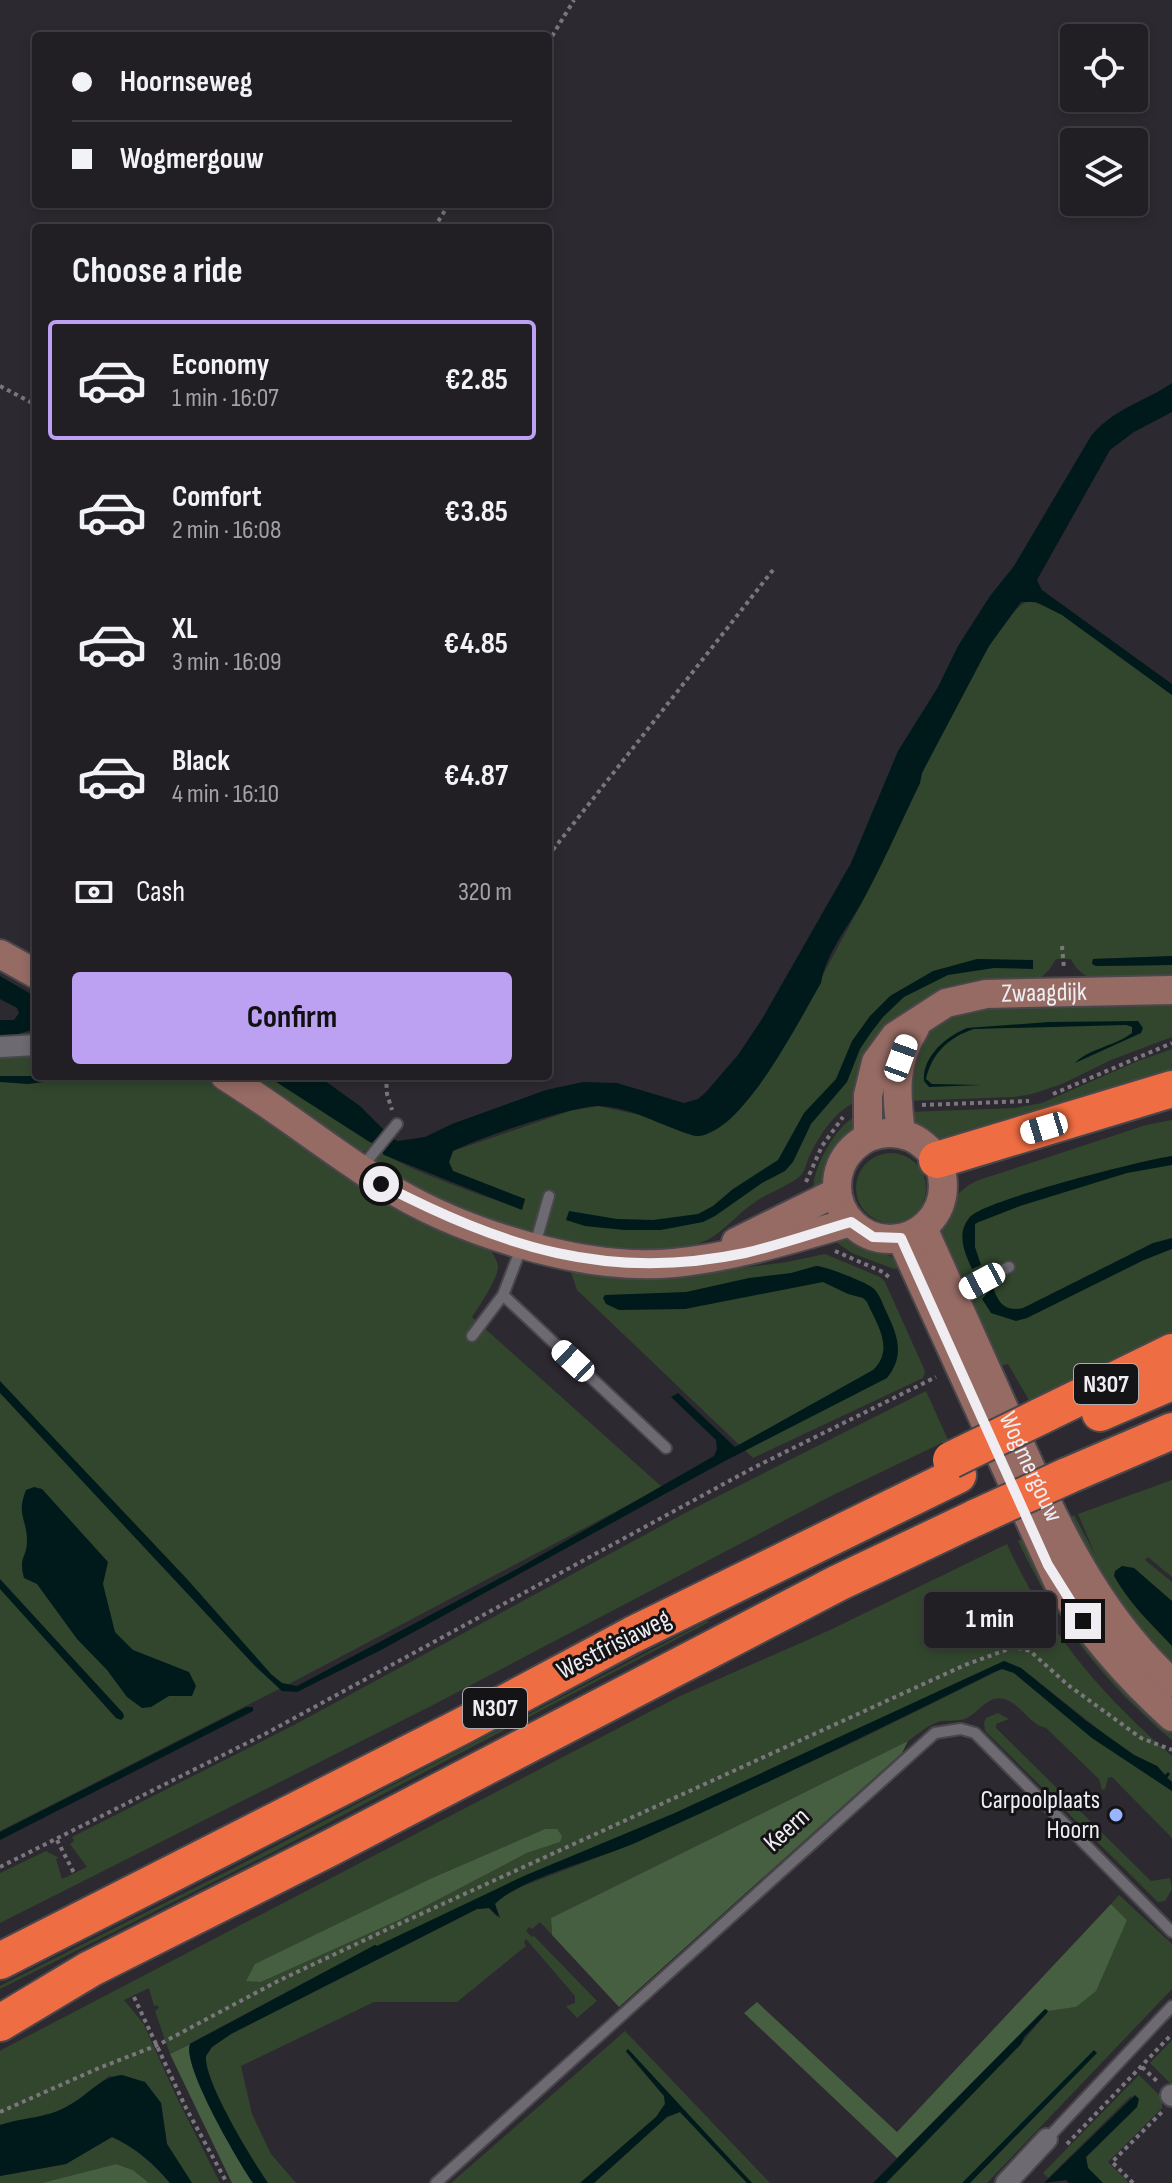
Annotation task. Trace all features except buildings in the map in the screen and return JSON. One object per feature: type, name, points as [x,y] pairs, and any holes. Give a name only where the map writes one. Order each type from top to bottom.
[{"type":"highway","points":[[940,1171],[1172,1089]]},
{"type":"highway","points":[[940,1171],[1172,1111]]},
{"type":"highway","name":"N307","points":[[1044,1426],[1172,1352]]},
{"type":"highway","name":"Westfrisiaweg","points":[[65,1927],[1044,1426],[1172,1382]]},
{"type":"highway","name":"Westfrisiaweg","points":[[90,1969],[330,1848],[838,1583],[1067,1476],[1172,1431]]},
{"type":"highway","name":"N307","points":[[1067,1476],[1172,1449]]},
{"type":"highway","points":[[0,1951],[65,1927]]},
{"type":"highway","points":[[0,1961],[65,1927]]},
{"type":"highway","points":[[0,2007],[90,1969]]},
{"type":"highway","points":[[0,2023],[90,1969]]},
{"type":"street","points":[[0,954],[32,972]]},
{"type":"street","name":"Zwaagdijk","points":[[868,1137],[868,1095],[876,1062],[895,1036],[946,1003],[974,995],[1172,990]]},
{"type":"street","points":[[901,1133],[895,1084],[897,1071],[906,1042],[922,1018]]},
{"type":"street","points":[[0,1047],[32,1045]]},
{"type":"street","points":[[231,1080],[368,1159],[381,1184],[433,1210],[529,1246],[622,1264],[671,1263],[743,1253],[851,1222]]},
{"type":"street","points":[[879,1133],[901,1133],[925,1145],[940,1171],[939,1208],[912,1233],[873,1237],[851,1222],[844,1213],[837,1192],[837,1175],[843,1159],[854,1146],[879,1133]]},
{"type":"street","points":[[671,1263],[722,1248],[837,1192]]},
{"type":"street","name":"Wogmergouw","points":[[912,1233],[953,1296],[1058,1527],[1082,1572],[1125,1633],[1172,1683]]},
{"type":"street","name":"Wogmergouw","points":[[912,1233],[1058,1582],[1083,1621],[1121,1667],[1172,1717]]},
{"type":"street","points":[[1006,2183],[1053,2146]]},
{"type":"lane","points":[[368,1159],[397,1124]]},
{"type":"lane","points":[[472,1336],[503,1295],[529,1246],[549,1196]]},
{"type":"lane","points":[[953,1296],[1009,1267]]},
{"type":"lane","points":[[503,1295],[666,1448]]},
{"type":"lane","name":"Keern","points":[[436,2183],[935,1733],[961,1729],[975,1733],[1172,1932]]},
{"type":"lane","points":[[1053,2146],[1172,2006]]},
{"type":"path","points":[[552,36],[574,0]]},
{"type":"path","points":[[0,386],[32,403]]},
{"type":"path","points":[[552,851],[773,570]]},
{"type":"path","points":[[1046,1096],[1172,1043]]},
{"type":"path","points":[[386,1080],[387,1094],[397,1124]]},
{"type":"path","points":[[1011,1103],[1037,1099]]},
{"type":"path","points":[[822,1231],[828,1247],[850,1260],[883,1272],[896,1288]]},
{"type":"path","points":[[0,1867],[382,1672],[753,1468],[936,1377],[931,1365]]},
{"type":"path","points":[[0,2112],[158,2045],[278,1981],[557,1850],[965,1665],[1014,1647],[1030,1651],[1068,1685],[1141,1738],[1172,1750]]},
{"type":"path","points":[[57,1840],[74,1873]]},
{"type":"path","points":[[134,1997],[186,2108],[227,2183]]},
{"type":"path","points":[[1053,2146],[1172,2034]]},
{"type":"path","points":[[1133,2183],[1112,2162],[1172,2102]]},
{"type":"green space","points":[[1029,601],[1062,615],[1172,695],[1172,956],[1093,959],[1092,963],[1096,966],[1172,965],[1172,980],[1102,981],[1079,970],[1071,959],[1056,959],[1035,983],[970,985],[861,1100],[844,1109],[830,1123],[798,1177],[755,1202],[714,1236],[678,1249],[608,1249],[531,1233],[462,1210],[375,1166],[374,1157],[379,1149],[424,1173],[521,1209],[525,1199],[453,1171],[449,1162],[453,1151],[570,1111],[598,1106],[640,1115],[694,1136],[731,1118],[759,1086],[781,1052],[866,895],[922,773],[987,649],[1017,609]]},
{"type":"green space","points":[[1172,1000],[1172,1037],[1111,1060],[1062,1084],[1014,1097],[904,1101],[921,1036],[966,1006]]},
{"type":"green space","points":[[1172,1049],[1172,1080],[942,1144],[918,1129],[908,1112],[1015,1108],[1042,1103]]},
{"type":"green space","points":[[32,1052],[32,1080],[207,1080],[489,1248],[497,1261],[497,1271],[472,1317],[662,1487],[289,1684],[0,1831],[0,1054]]},
{"type":"green space","points":[[252,1080],[273,1080],[372,1143],[366,1151],[359,1152]]},
{"type":"green space","points":[[857,1116],[853,1137],[838,1153],[822,1185],[814,1191],[816,1172],[827,1148],[842,1127]]},
{"type":"green space","points":[[1172,1120],[1172,1345],[1030,1402],[1008,1364],[995,1368],[936,1237],[945,1212],[961,1191],[976,1181],[1146,1125]]},
{"type":"green space","points":[[891,1153],[910,1159],[920,1169],[926,1188],[920,1207],[910,1217],[891,1223],[872,1217],[862,1207],[856,1188],[862,1169],[872,1159]]},
{"type":"green space","points":[[845,1236],[887,1254],[898,1262],[899,1268],[894,1269],[852,1253],[833,1240]]},
{"type":"green space","points":[[825,1254],[880,1277],[885,1282],[925,1371],[923,1378],[753,1458],[577,1290],[570,1269],[701,1273]]},
{"type":"green space","points":[[926,1391],[948,1440],[829,1497],[431,1706],[0,1923],[0,1873],[46,1851],[59,1858],[56,1859],[62,1879],[87,1867],[70,1844],[74,1841],[72,1837],[294,1725],[687,1512]]},
{"type":"green space","points":[[1172,1480],[1172,1577],[1148,1557],[1145,1560],[1172,1582],[1172,1674],[1159,1661],[1064,1521],[1074,1515],[1095,1554],[1078,1514]]},
{"type":"green space","points":[[1029,1536],[1172,1725],[1172,1740],[1125,1696],[1065,1624],[1018,1541]]},
{"type":"green space","points":[[1007,1544],[1057,1633],[1122,1710],[1172,1756],[1172,1782],[1157,1766],[1134,1755],[1107,1736],[1021,1668],[1004,1661],[675,1813],[524,1876],[375,1945],[170,2054],[155,2011],[159,2008],[154,2006],[149,1988],[124,2000],[143,2023],[220,2183],[192,2183],[167,2144],[161,2103],[145,2082],[109,2076],[83,2097],[52,2115],[0,2125],[0,2051],[5,2048],[680,1696],[828,1631]],"holes":[[[545,1829],[560,1842],[527,1853],[399,1920],[261,1982],[246,1980],[275,1955],[432,1878]]]},
{"type":"green space","points":[[707,1621],[275,1851],[0,1989],[0,1986],[234,1868]]},
{"type":"green space","points":[[1002,1669],[1014,1673],[1092,1738],[1172,1791],[1172,1838],[1112,1777],[1108,1778],[1102,1790],[1099,1779],[1046,1728],[1036,1724],[1011,1702],[998,1698],[992,1700],[967,1718],[932,1724],[908,1741],[551,1918],[552,1935],[540,1922],[532,1929],[529,1927],[526,1931],[597,2001],[577,2018],[566,2006],[575,2003],[575,1996],[526,1939],[526,1946],[457,2002],[374,2002],[241,2066],[252,2114],[271,2154],[296,2183],[268,2183],[230,2120],[212,2082],[206,2055],[212,2047],[231,2034],[477,1909],[489,1908],[497,1917],[497,1900],[523,1886],[635,1843],[854,1742]]},
{"type":"green space","points":[[998,1713],[1009,1719],[996,1724],[996,1728],[1151,1881],[1170,1878],[1172,1889],[1165,1901],[1158,1902],[985,1731],[986,1718]]},
{"type":"green space","points":[[908,1741],[902,1753],[619,2007],[552,1935],[551,1918]]},
{"type":"green space","points":[[545,1829],[557,1829],[562,1836],[560,1842],[527,1853],[399,1920],[261,1982],[246,1981],[255,1964],[432,1878]]},
{"type":"green space","points":[[1119,1895],[1172,1944],[1172,1989],[987,2183],[886,2183],[1021,2044],[1048,2011],[1076,2007],[1127,1920],[1111,1904]]},
{"type":"green space","points":[[1111,1904],[1127,1920],[1096,1991],[1076,2007],[1045,2009],[897,2158],[744,2013],[757,2002],[897,2132]]},
{"type":"green space","points":[[625,2031],[770,2183],[752,2183],[628,2050],[626,2052],[664,2096],[665,2104],[656,2117],[580,2183],[451,2183]]},
{"type":"green space","points":[[1172,2040],[1172,2085],[1150,2063]]},
{"type":"green space","points":[[190,2044],[194,2072],[202,2092],[253,2183],[232,2183],[170,2054]]},
{"type":"green space","points":[[1139,2075],[1162,2098],[1162,2108],[1108,2162],[1129,2183],[1103,2183],[1088,2168],[1086,2157],[1137,2107],[1131,2096],[1048,2178],[1043,2173]]},
{"type":"green space","points":[[680,2112],[747,2183],[594,2183],[667,2117]]},
{"type":"green space","points":[[112,2137],[144,2157],[170,2183],[149,2183],[133,2170],[116,2164],[42,2183],[0,2183],[0,2176],[66,2164]]},
{"type":"green space","points":[[116,2164],[133,2170],[149,2183],[42,2183]]},
{"type":"shaded area","points":[[1172,383],[1172,412],[1134,432],[1110,450],[1037,580],[1042,590],[1172,684],[1172,695],[1062,615],[1036,602],[1021,602],[989,646],[922,773],[878,871],[833,950],[821,983],[757,1089],[725,1124],[696,1136],[623,1110],[587,1107],[525,1124],[453,1151],[449,1162],[453,1171],[525,1199],[522,1210],[384,1155],[379,1149],[389,1137],[398,1141],[425,1137],[546,1090],[583,1082],[617,1083],[684,1103],[698,1099],[706,1092],[738,1055],[762,1019],[851,863],[898,751],[938,687],[958,646],[990,596],[1014,566],[1091,436],[1119,412]]},
{"type":"shaded area","points":[[1172,956],[1172,965],[1092,964],[1093,959]]},
{"type":"shaded area","points":[[977,959],[1033,960],[1033,969],[994,968],[948,975],[904,997],[870,1034],[860,1049],[847,1082],[811,1124],[793,1162],[785,1171],[715,1216],[703,1222],[661,1230],[585,1226],[566,1220],[569,1211],[617,1219],[653,1220],[698,1214],[713,1206],[778,1160],[804,1113],[836,1079],[852,1041],[890,996],[933,971]]},
{"type":"shaded area","points":[[0,976],[32,995],[32,1030],[0,1035],[0,1020],[14,1020],[19,1013],[17,1008],[0,999]]},
{"type":"shaded area","points":[[1138,1021],[1143,1028],[1141,1033],[1075,1063],[1132,1033],[1132,1027],[974,1029],[943,1047],[926,1079],[932,1084],[981,1085],[929,1087],[924,1081],[931,1055],[952,1036],[967,1028],[1049,1022]]},
{"type":"shaded area","points":[[0,1076],[60,1080],[28,1084],[0,1082]]},
{"type":"shaded area","points":[[273,1080],[324,1080],[360,1106],[384,1130],[372,1143]]},
{"type":"shaded area","points":[[1172,1156],[1172,1165],[1127,1173],[1020,1206],[975,1224],[975,1247],[981,1265],[972,1269],[964,1249],[963,1229],[970,1217],[982,1210],[1066,1182]]},
{"type":"shaded area","points":[[1172,1238],[1172,1249],[1027,1318],[1016,1321],[991,1313],[982,1299],[993,1287],[1003,1305],[1011,1309],[1023,1308],[1153,1243]]},
{"type":"shaded area","points":[[816,1266],[862,1282],[879,1295],[898,1344],[896,1361],[887,1378],[723,1462],[381,1650],[297,1692],[282,1691],[255,1666],[0,1393],[0,1381],[187,1579],[271,1674],[282,1683],[297,1686],[517,1569],[714,1456],[716,1440],[671,1397],[678,1393],[735,1447],[873,1370],[883,1354],[883,1345],[867,1302],[823,1282],[685,1309],[619,1310],[606,1304],[603,1298],[605,1295],[686,1292]]},
{"type":"shaded area","points":[[34,1487],[42,1489],[108,1562],[103,1584],[115,1632],[133,1650],[189,1672],[196,1686],[192,1696],[169,1696],[151,1707],[142,1708],[127,1697],[107,1670],[77,1639],[37,1584],[24,1578],[22,1561],[27,1534],[22,1505],[26,1490]]},
{"type":"shaded area","points":[[1122,1566],[1134,1568],[1172,1601],[1172,1646],[1120,1586],[1114,1576]]},
{"type":"shaded area","points":[[0,1579],[123,1713],[121,1720],[0,1589]]},
{"type":"shaded area","points":[[1004,1661],[1021,1668],[1134,1755],[1157,1766],[1165,1775],[1168,1772],[1172,1791],[1092,1738],[1014,1673],[1002,1669],[994,1672],[680,1823],[522,1886],[495,1904],[500,1918],[489,1908],[477,1909],[231,2034],[212,2047],[206,2056],[212,2083],[268,2183],[253,2183],[202,2092],[194,2072],[190,2044],[375,1945],[524,1876],[675,1813]]},
{"type":"shaded area","points":[[246,1707],[253,1707],[253,1711],[0,1840],[0,1832]]},
{"type":"shaded area","points":[[1045,2009],[1047,2013],[1021,2044],[886,2183],[873,2183]]},
{"type":"shaded area","points":[[628,2049],[752,2183],[747,2183],[680,2112],[667,2117],[594,2183],[580,2183],[656,2117],[665,2104],[664,2096],[626,2051]]},
{"type":"shaded area","points":[[1094,2050],[1097,2053],[970,2183],[962,2183]]},
{"type":"shaded area","points":[[122,2075],[145,2082],[161,2103],[167,2144],[192,2183],[170,2183],[144,2157],[112,2137],[66,2164],[0,2176],[0,2125],[55,2112],[102,2082]]},
{"type":"shaded area","points":[[1135,2095],[1139,2099],[1137,2107],[1086,2157],[1088,2168],[1103,2183],[1069,2183],[1066,2180],[1044,2183]]},
{"type":"place","name":"Carpoolplaats Hoorn","points":[[1116,1815]]},
{"type":"route","points":[[381,1184],[450,1218],[523,1244],[564,1255],[622,1264],[671,1263],[743,1253],[851,1222],[873,1237],[901,1238],[1048,1565],[1083,1621]]}]
